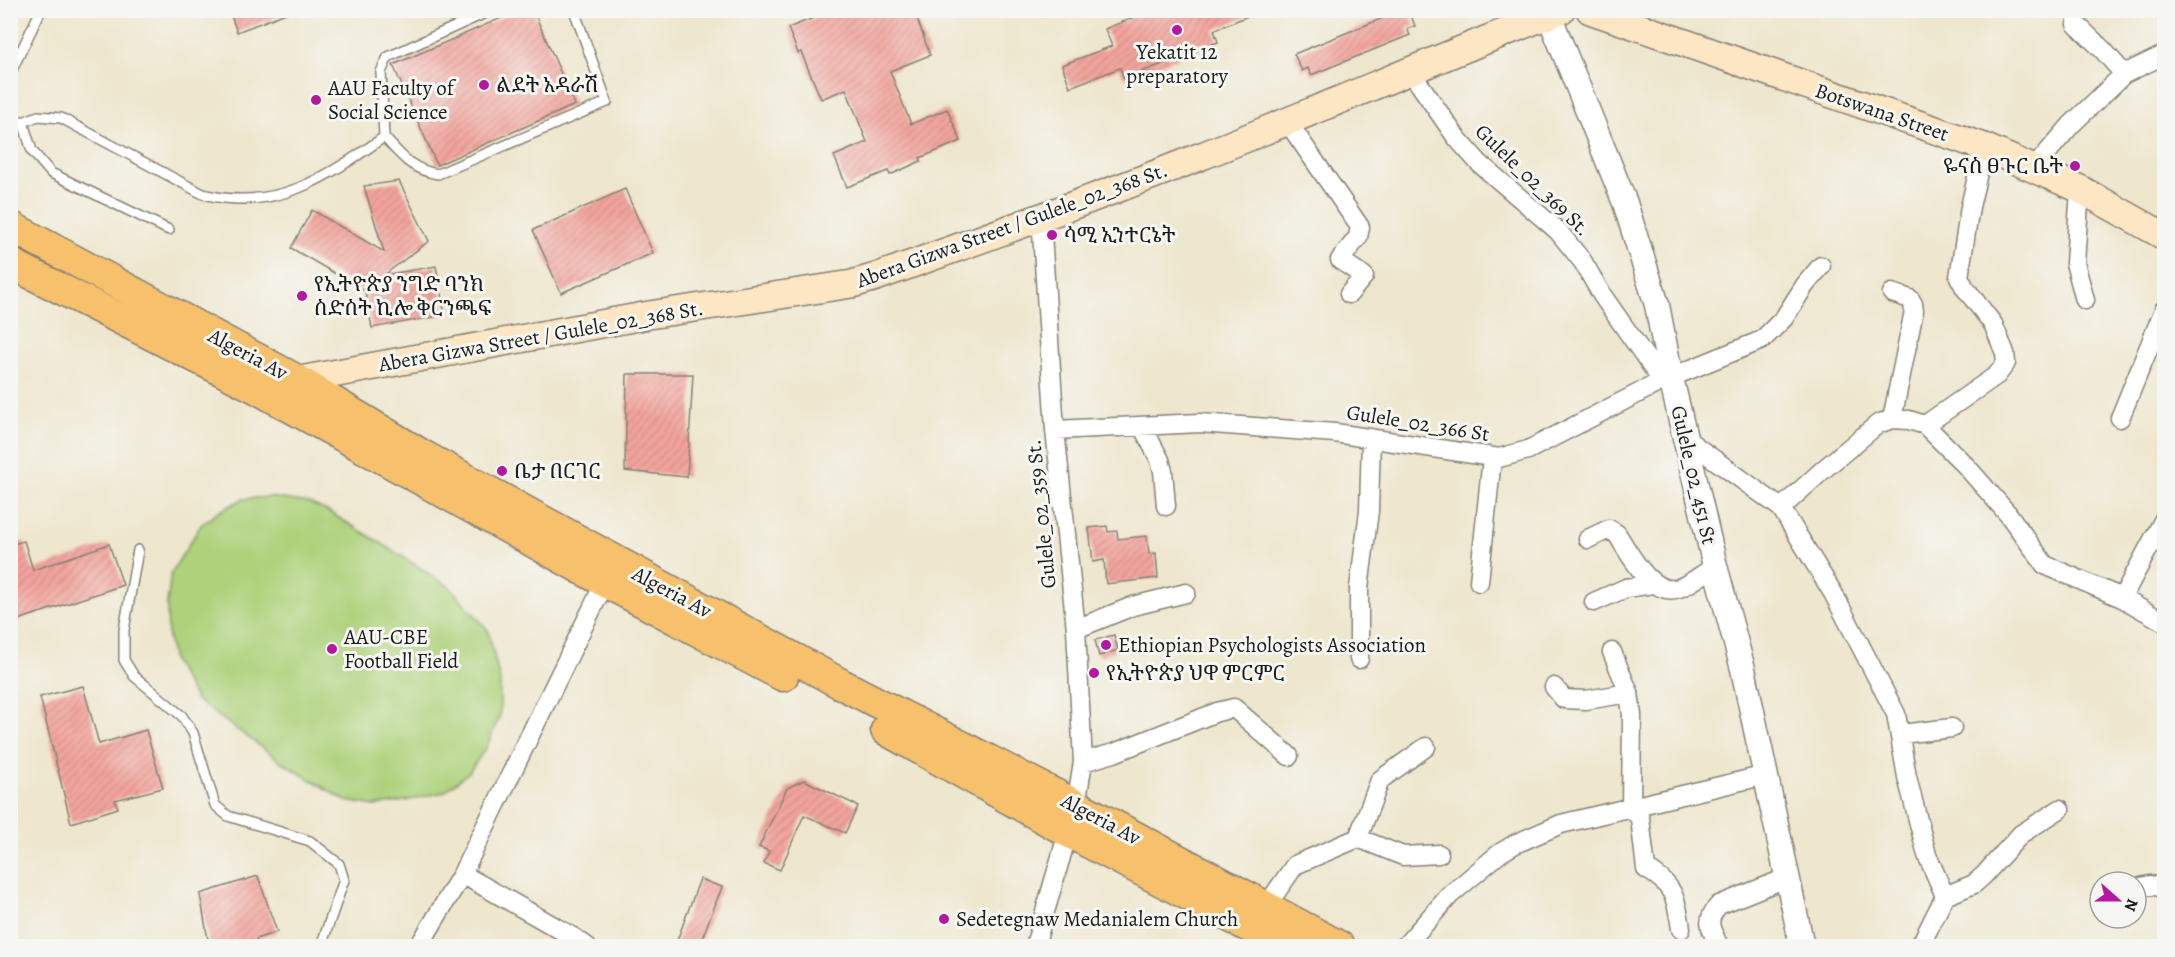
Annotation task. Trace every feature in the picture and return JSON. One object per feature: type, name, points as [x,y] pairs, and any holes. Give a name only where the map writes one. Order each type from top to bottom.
[{"type":"main road","name":"Botswana Street","points":[[1590,10],[1984,147],[2080,189],[2164,236]]},
{"type":"main road","name":"Abera Gizwa Street / Gulele_02_368 St.","points":[[256,388],[649,315],[852,284],[1041,218],[1411,72],[1482,40],[1555,13]]},
{"type":"main road","name":"Algeria Av","points":[[10,226],[297,380],[610,571],[910,743],[1265,908],[1339,946]]},
{"type":"main road","name":"Algeria Av","points":[[10,263],[610,571]]},
{"type":"main road","name":"Algeria Av","points":[[1072,819],[1286,946]]},
{"type":"street","name":"Gulele_02_451 St","points":[[1555,13],[1625,203],[1657,305],[1667,380],[1686,439],[1714,566],[1743,669],[1802,946]]},
{"type":"street","points":[[2076,24],[2124,74]]},
{"type":"street","points":[[2034,168],[2071,124],[2124,74],[2164,55]]},
{"type":"street","name":"Gulele_02_369 St.","points":[[1411,72],[1456,137],[1479,163],[1558,231],[1571,246],[1602,295],[1667,380]]},
{"type":"street","points":[[1287,121],[1360,227],[1358,237],[1340,260],[1364,276],[1349,294]]},
{"type":"street","points":[[1925,425],[1997,375],[2006,363],[2005,354],[1993,324],[1959,277],[1984,147]]},
{"type":"street","points":[[2080,189],[2075,263],[2085,300]]},
{"type":"street","name":"Gulele_02_359 St.","points":[[1035,946],[1072,819],[1083,762],[1076,629],[1055,430],[1041,218]]},
{"type":"street","name":"Gulele_02_366 St","points":[[1055,430],[1200,423],[1335,433],[1492,458],[1528,450],[1667,380],[1762,340],[1784,318],[1805,285],[1821,266]]},
{"type":"street","points":[[1892,293],[1910,299],[1914,311],[1892,419]]},
{"type":"street","points":[[2120,418],[2164,310]]},
{"type":"street","points":[[1781,508],[1878,424],[1892,419],[1909,420],[1925,425],[1966,466],[1994,498],[2045,565],[2122,598],[2164,622]]},
{"type":"street","points":[[1142,426],[1160,460],[1166,506]]},
{"type":"street","points":[[1359,659],[1359,588],[1369,511],[1371,438]]},
{"type":"street","points":[[1686,439],[1781,508],[1833,593],[1896,714],[1907,777],[1927,855],[1945,896]]},
{"type":"street","points":[[1479,582],[1492,458]]},
{"type":"street","points":[[2122,598],[2164,519]]},
{"type":"street","points":[[1588,538],[1609,529],[1617,534],[1653,584]]},
{"type":"street","points":[[1594,602],[1626,588],[1653,584],[1666,589],[1678,589],[1714,566]]},
{"type":"street","points":[[419,946],[462,874],[610,571]]},
{"type":"street","points":[[1076,629],[1133,606],[1186,593]]},
{"type":"street","points":[[1612,652],[1629,693],[1632,715],[1631,808],[1640,818],[1646,869],[1659,876],[1672,890],[1678,905],[1681,929]]},
{"type":"street","points":[[1554,687],[1564,699],[1586,700],[1629,693]]},
{"type":"street","points":[[1083,762],[1114,753],[1217,712],[1234,708],[1289,756]]},
{"type":"street","points":[[1900,734],[1952,728]]},
{"type":"street","points":[[1358,838],[1380,780],[1426,747]]},
{"type":"street","points":[[1405,946],[1450,895],[1500,853],[1515,844],[1562,824],[1766,775]]},
{"type":"street","points":[[1920,946],[1945,896],[1974,884],[2021,834],[2060,809]]},
{"type":"street","points":[[1265,908],[1295,865],[1358,838],[1403,856],[1439,854]]},
{"type":"street","points":[[462,874],[586,946]]},
{"type":"street","points":[[1719,946],[1710,925],[1710,917],[1714,910],[1719,905],[1786,878]]},
{"type":"street","points":[[2148,885],[2164,888]]},
{"type":"lane","points":[[10,74],[40,10]]},
{"type":"lane","points":[[492,10],[388,57],[381,72],[384,137],[411,166],[438,174],[607,102],[574,10]]},
{"type":"lane","points":[[10,117],[23,122],[38,116],[62,118],[203,194],[223,199],[260,199],[301,189],[341,167],[384,137]]},
{"type":"lane","points":[[23,122],[32,151],[51,173],[169,230]]},
{"type":"lane","points":[[138,550],[124,630],[124,660],[134,676],[182,716],[193,733],[215,805],[228,816],[310,841],[339,864],[344,880],[321,946]]},
{"type":"green space","name":"AAU-CBE Football Field","points":[[270,497],[309,503],[376,540],[450,587],[488,630],[500,680],[500,715],[486,748],[469,772],[444,792],[375,806],[346,801],[285,764],[196,700],[173,661],[168,637],[167,604],[171,573],[201,525],[220,511],[243,499]]},
{"type":"building","points":[[229,10],[289,10],[289,12],[237,32]]},
{"type":"building","name":"ልደት አዳራሽ","points":[[520,10],[533,10],[575,105],[437,165],[393,65]]},
{"type":"building","points":[[834,10],[914,10],[930,55],[890,71],[911,124],[947,109],[961,141],[920,158],[921,161],[890,175],[888,171],[847,187],[834,156],[867,142],[846,89],[821,99],[788,28]]},
{"type":"building","points":[[1152,10],[1260,11],[1214,30],[1218,42],[1124,79],[1120,68],[1070,87],[1062,65],[1112,46],[1105,29]]},
{"type":"building","points":[[1403,10],[1409,10],[1415,26],[1407,29],[1410,35],[1311,75],[1308,68],[1302,71],[1294,54]]},
{"type":"building","points":[[399,181],[429,241],[384,275],[436,266],[445,315],[372,328],[365,291],[291,248],[312,210],[384,252],[364,186]]},
{"type":"building","points":[[625,189],[653,253],[561,293],[533,230]]},
{"type":"building","points":[[627,374],[693,374],[687,477],[625,471]]},
{"type":"building","points":[[1107,526],[1108,532],[1117,531],[1118,539],[1147,536],[1149,554],[1156,553],[1158,578],[1106,584],[1104,560],[1093,562],[1089,528]]},
{"type":"building","points":[[24,541],[33,570],[109,544],[123,585],[18,620],[15,611],[10,612],[10,545]]},
{"type":"building","name":"Ethiopian Psychologists Association","points":[[1114,635],[1118,650],[1099,656],[1095,640]]},
{"type":"building","points":[[83,686],[99,744],[146,730],[163,788],[115,800],[118,808],[71,823],[40,697]]},
{"type":"building","points":[[804,780],[858,806],[845,833],[804,815],[780,870],[764,863],[769,851],[759,847],[787,788]]},
{"type":"building","points":[[258,876],[277,932],[256,939],[259,946],[209,946],[200,894]]},
{"type":"building","points":[[700,879],[722,887],[699,946],[675,946]]},
{"type":"place","name":"Yekatit 12 preparatory","points":[[1177,30]]},
{"type":"place","name":"ልደት አዳራሽ","points":[[484,85]]},
{"type":"place","name":"AAU Faculty of Social Science","points":[[316,100]]},
{"type":"place","name":"ዬናስ ፀጉር ቤት","points":[[2075,166]]},
{"type":"place","name":"ሳሚ ኢንተርኔት","points":[[1052,235]]},
{"type":"place","name":"የኢትዮጵያ ንግድ ባንክ ስድስት ኪሎ ቅርንጫፍ","points":[[302,296]]},
{"type":"place","name":"ቤታ በርገር","points":[[502,471]]},
{"type":"place","name":"Ethiopian Psychologists Association","points":[[1106,645]]},
{"type":"place","name":"AAU-CBE Football Field","points":[[332,649]]},
{"type":"place","name":"የኢትዮጵያ ህዋ ምርምር","points":[[1094,673]]},
{"type":"place","name":"Sedetegnaw Medanialem Church","points":[[944,919]]}]
